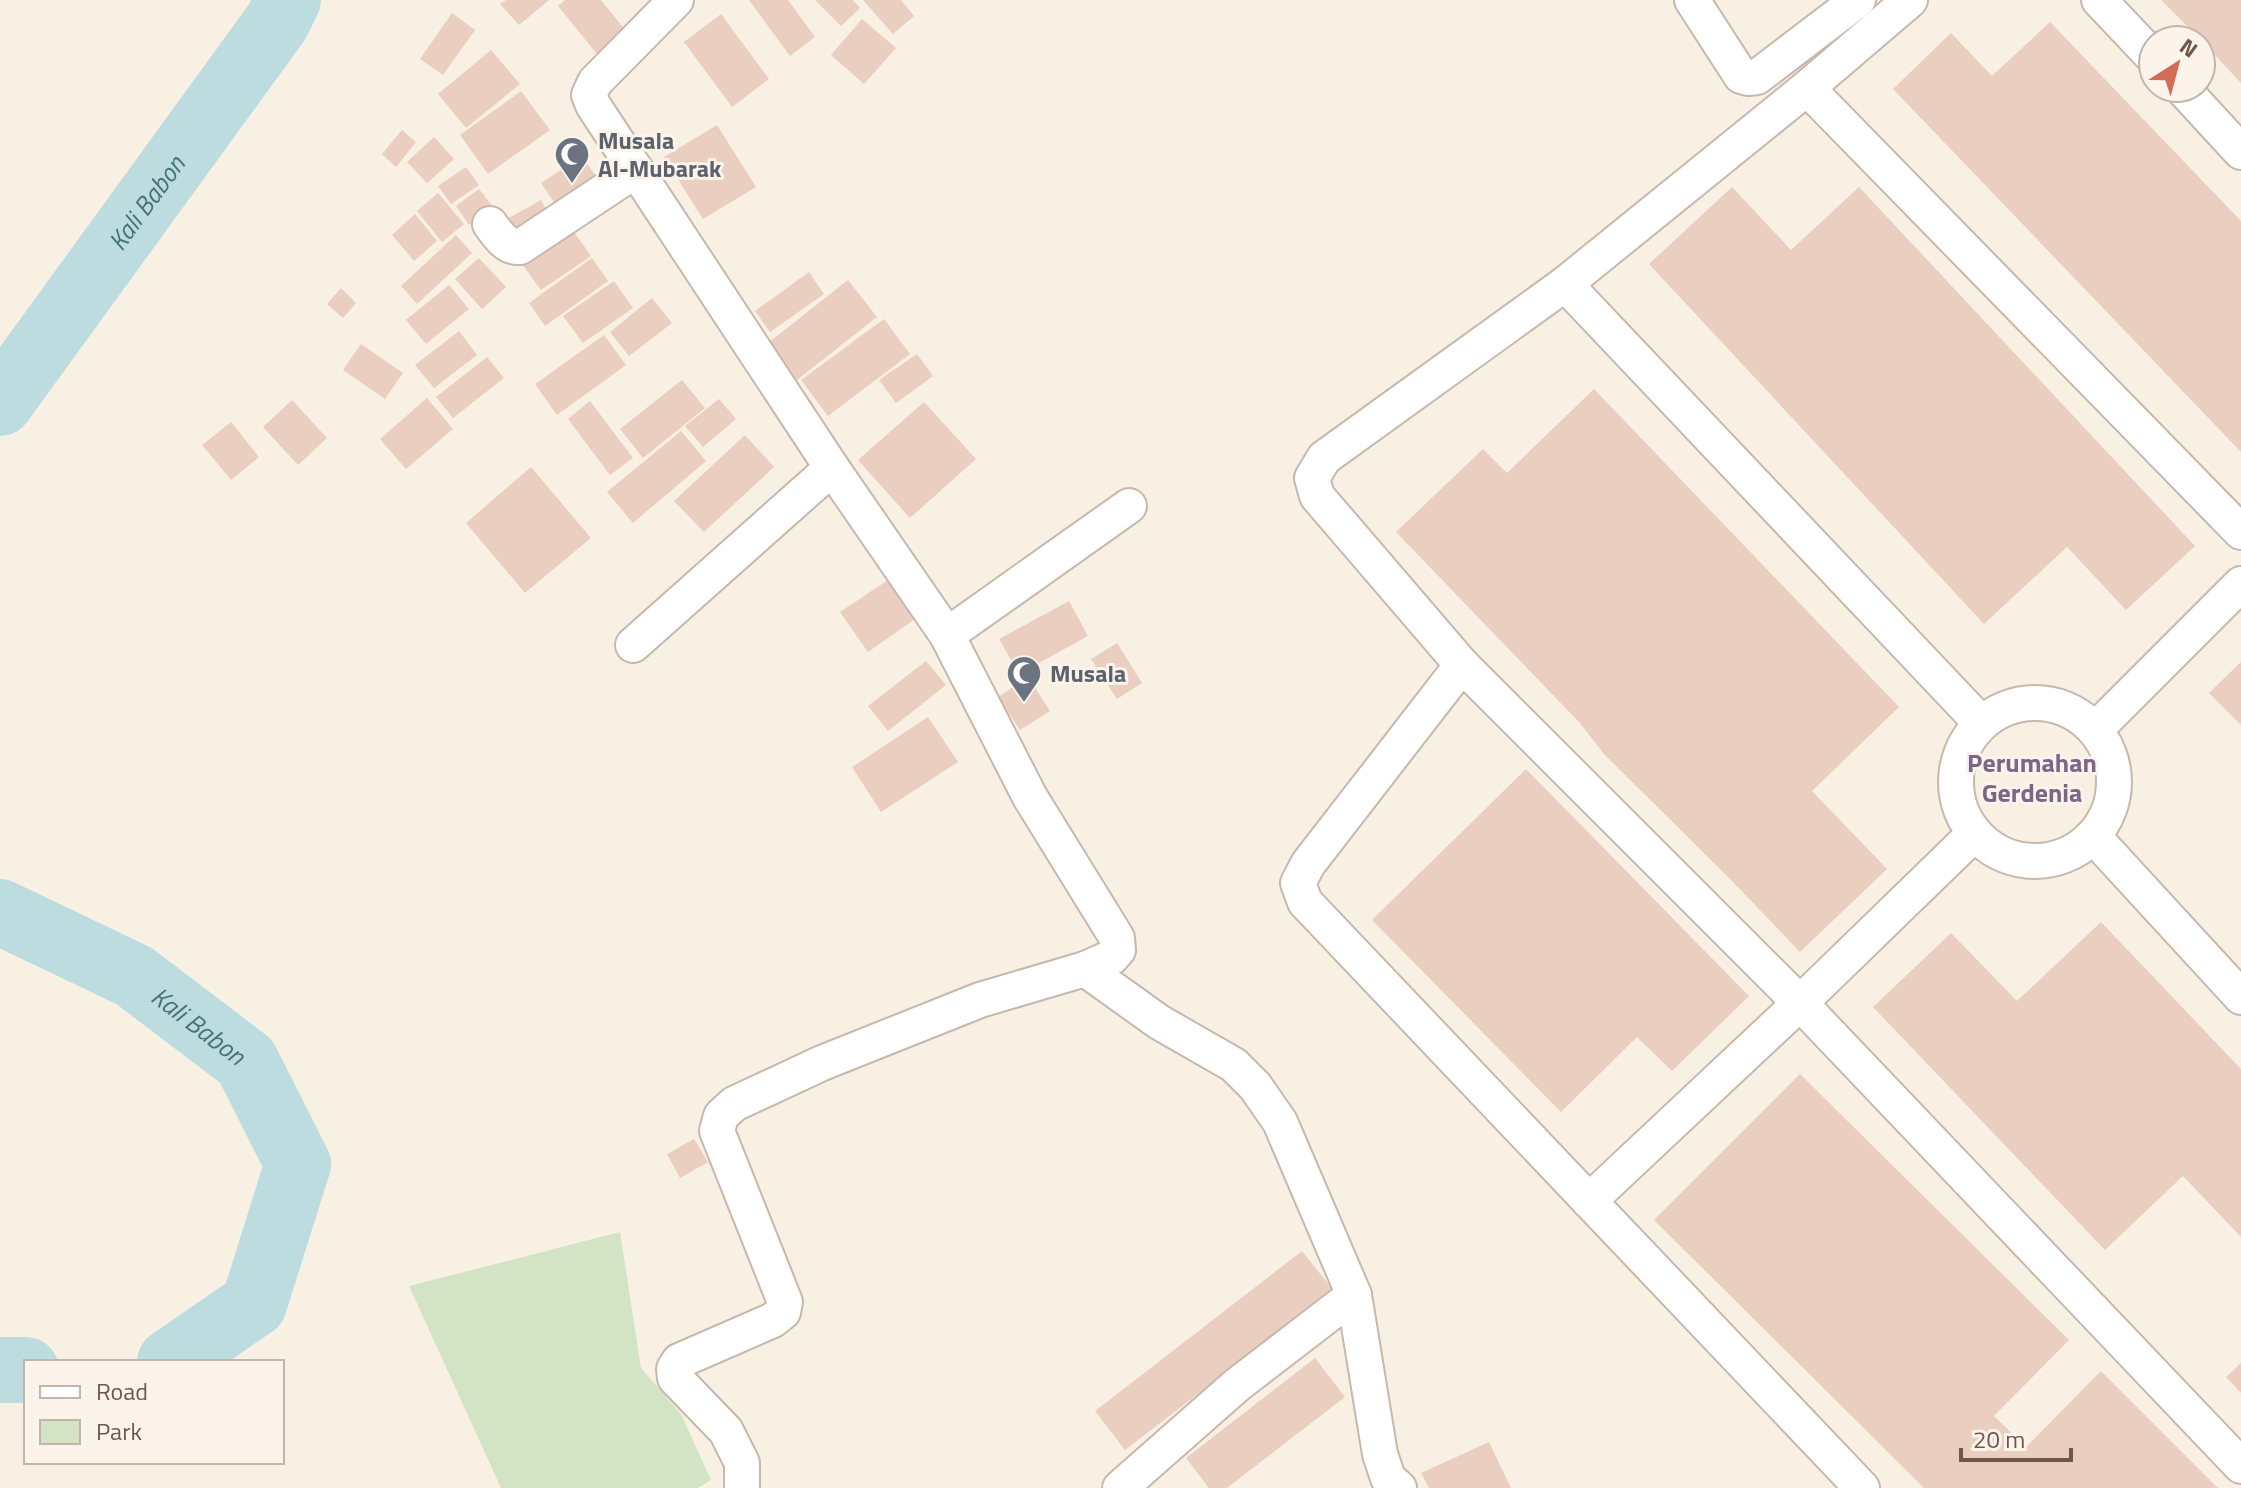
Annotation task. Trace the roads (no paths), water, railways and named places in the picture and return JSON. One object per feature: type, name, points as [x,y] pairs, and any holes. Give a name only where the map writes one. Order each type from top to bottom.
[{"type":"street","points":[[676,0],[595,82],[589,95],[593,105],[832,468],[947,635],[1030,797],[1117,938],[1118,950],[1112,957],[1085,969],[980,1000],[822,1063],[734,1104],[721,1116],[717,1131],[785,1302],[783,1312],[773,1320],[679,1361],[674,1369],[675,1378],[726,1431],[742,1463],[742,1488]]},
{"type":"street","points":[[1692,0],[1741,76],[1748,78],[1757,77],[1858,0]]},
{"type":"street","points":[[1910,0],[1807,88],[1565,284],[1324,458],[1312,478],[1317,496],[1462,665],[1800,1003],[2241,1466]]},
{"type":"street","points":[[2099,0],[2137,40]]},
{"type":"street","points":[[1807,88],[2241,532]]},
{"type":"street","points":[[2197,104],[2241,152]]},
{"type":"street","points":[[490,224],[500,239],[520,247],[636,170]]},
{"type":"street","points":[[1565,284],[1981,723]]},
{"type":"street","points":[[633,645],[832,468]]},
{"type":"street","points":[[947,635],[1129,506]]},
{"type":"street","points":[[2097,728],[2241,584]]},
{"type":"street","points":[[1462,665],[1308,864],[1298,883],[1305,902],[1862,1488]]},
{"type":"street","points":[[2038,703],[2059,706],[2097,728],[2113,765],[2115,785],[2111,806],[2093,836],[2073,852],[2053,859],[2032,861],[1993,849],[1973,835],[1958,799],[1956,778],[1959,758],[1968,739],[1981,723],[1998,711],[2018,704],[2038,703]]},
{"type":"street","points":[[1589,1201],[1973,835]]},
{"type":"street","points":[[2093,836],[2241,997]]},
{"type":"street","points":[[1085,969],[1159,1022],[1234,1065],[1255,1086],[1280,1122],[1354,1295],[1380,1454],[1388,1478],[1399,1488]]},
{"type":"street","points":[[1120,1488],[1237,1385],[1354,1295]]},
{"type":"waterway","name":"Kali Babon","points":[[0,403],[277,22],[288,0]]},
{"type":"waterway","name":"Kali Babon","points":[[0,912],[134,976],[246,1061],[298,1164],[254,1304],[173,1360]]},
{"type":"waterway","name":"Kali Babon","points":[[0,1370],[24,1370]]},
{"type":"place","name":"Musala Al-Mubarak","points":[[572,185]]},
{"type":"place","name":"Musala","points":[[1024,704]]},
{"type":"district","name":"Perumahan Gerdenia","points":[[2032,777]]}]
